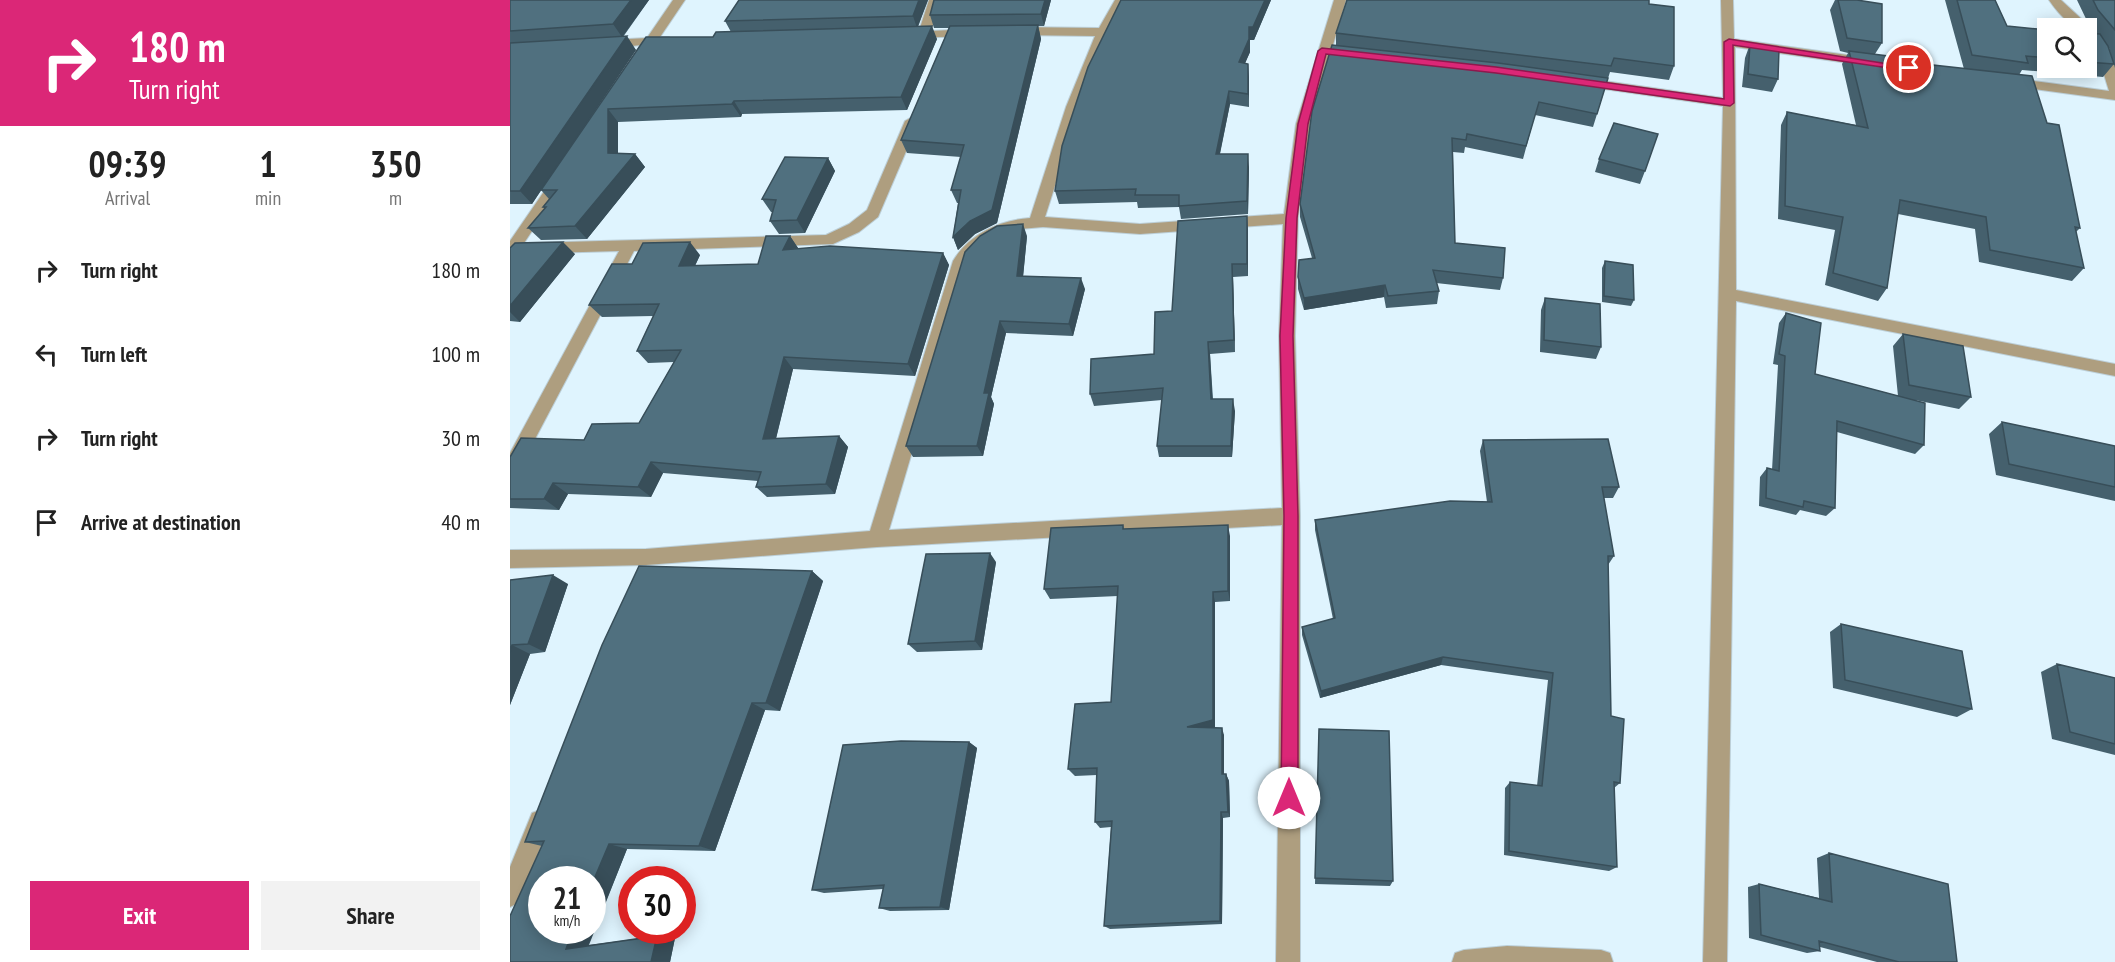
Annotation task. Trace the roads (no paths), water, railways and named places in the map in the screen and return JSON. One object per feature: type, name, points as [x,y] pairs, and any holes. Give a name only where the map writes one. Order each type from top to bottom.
[{"type":"street","points":[[638,60],[679,0]]},
{"type":"street","points":[[924,34],[935,0]]},
{"type":"street","points":[[1037,220],[1061,142],[1101,32],[1121,0]]},
{"type":"street","points":[[1288,962],[1291,516],[1287,336],[1291,218],[1303,124],[1328,52],[1340,0]]},
{"type":"street","points":[[1715,962],[1728,294],[1730,103],[1727,0]]},
{"type":"street","points":[[2055,0],[2071,18]]},
{"type":"street","points":[[901,35],[924,34],[946,39],[980,32]]},
{"type":"street","points":[[1001,32],[1101,32]]},
{"type":"street","points":[[593,45],[683,40]]},
{"type":"street","points":[[2097,40],[2107,57],[2115,90]]},
{"type":"street","points":[[1729,42],[1886,65]]},
{"type":"street","points":[[1566,80],[1730,103]]},
{"type":"street","points":[[2001,81],[2115,96]]},
{"type":"street","points":[[512,248],[828,240],[854,228],[873,213],[917,107]]},
{"type":"street","points":[[512,248],[566,169]]},
{"type":"street","points":[[877,539],[961,261],[971,247],[998,230],[1037,220],[1137,229],[1291,218]]},
{"type":"street","points":[[510,470],[629,246]]},
{"type":"street","points":[[1728,294],[2115,370]]},
{"type":"street","points":[[510,560],[646,557],[877,539],[1291,516]]},
{"type":"street","points":[[637,579],[646,557]]},
{"type":"street","points":[[510,895],[549,797]]},
{"type":"street","points":[[1464,962],[1507,958],[1601,962]]}]
